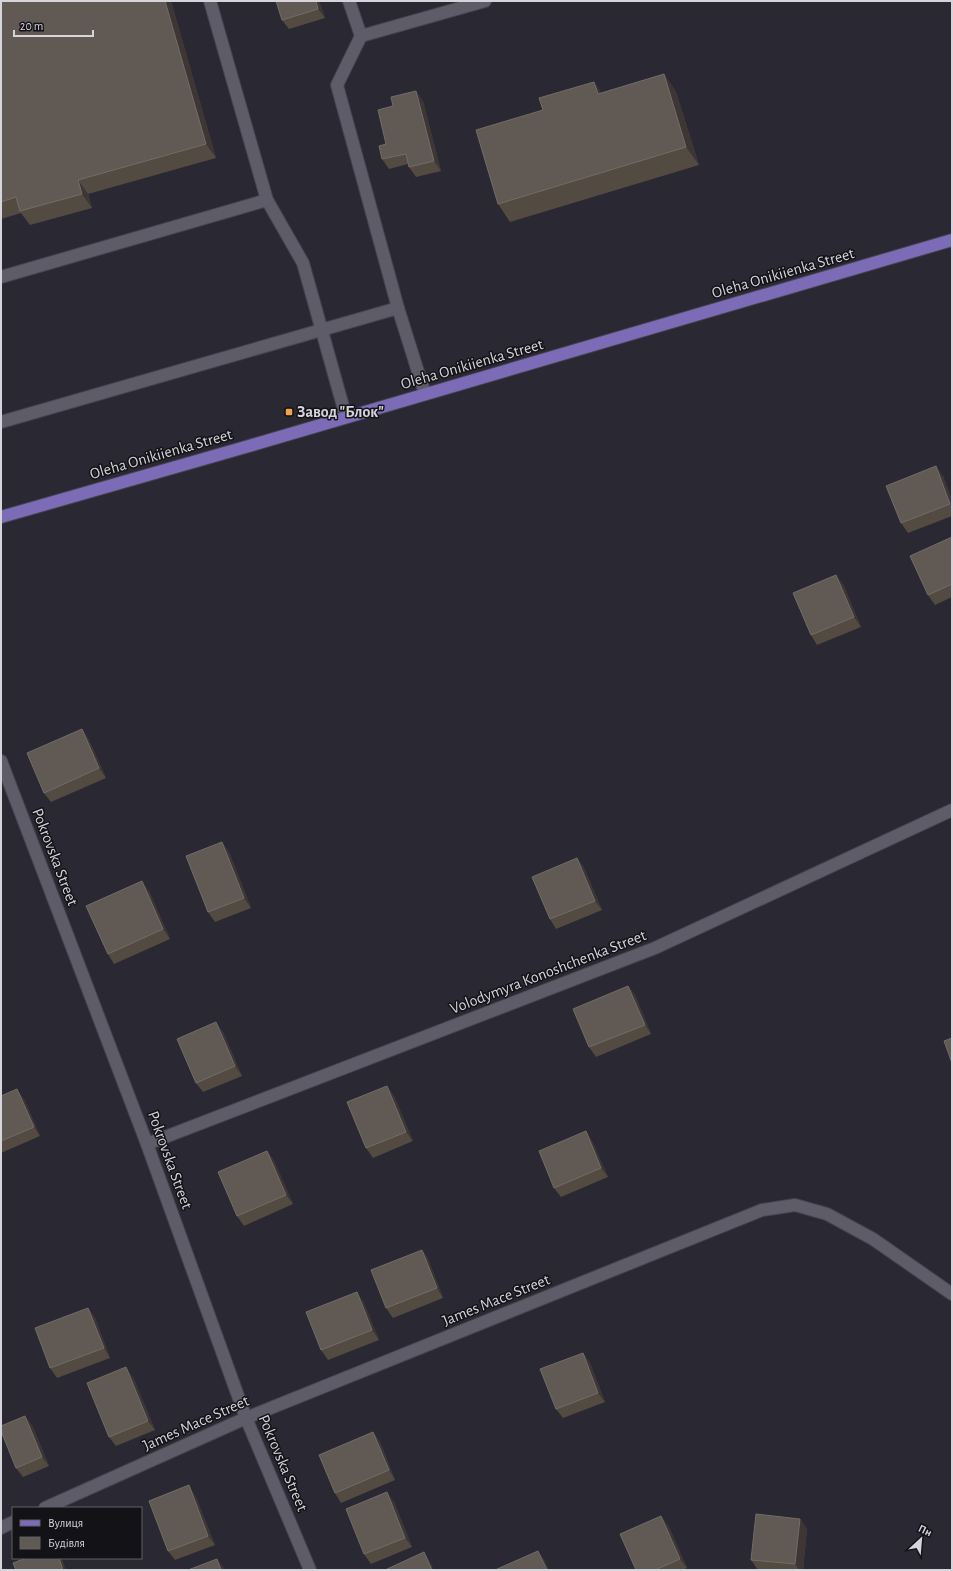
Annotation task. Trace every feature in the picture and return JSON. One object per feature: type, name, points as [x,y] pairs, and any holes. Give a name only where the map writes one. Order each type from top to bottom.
[{"type":"main road","name":"Oleha Onikiienka Street","points":[[1,517],[952,240]]},
{"type":"street","points":[[210,1],[267,200],[303,263],[346,417]]},
{"type":"street","points":[[349,1],[361,36],[337,86],[398,308],[424,394]]},
{"type":"street","points":[[361,36],[485,1]]},
{"type":"street","points":[[1,277],[267,200]]},
{"type":"street","points":[[1,422],[398,308]]},
{"type":"street","name":"Pokrovska Street","points":[[1,761],[147,1144],[246,1418],[310,1570]]},
{"type":"street","name":"Volodymyra Konoshchenka Street","points":[[147,1144],[655,948],[952,810]]},
{"type":"street","name":"James Mace Street","points":[[47,1507],[246,1418],[762,1210],[794,1205],[827,1214],[873,1239],[952,1294]]},
{"type":"street","points":[[1,1528],[12,1522]]},
{"type":"building","points":[[1,1],[165,1],[206,144],[78,180],[82,194],[20,211],[16,197],[1,202]]},
{"type":"building","points":[[276,1],[316,1],[318,9],[282,20]]},
{"type":"building","points":[[664,74],[686,147],[498,204],[476,130],[543,110],[539,98],[594,82],[598,94]]},
{"type":"building","points":[[416,91],[434,161],[409,167],[406,154],[382,159],[379,146],[386,144],[378,110],[393,106],[391,97]]},
{"type":"building","points":[[936,466],[950,504],[901,523],[886,486]]},
{"type":"building","points":[[952,537],[952,584],[928,595],[910,556]]},
{"type":"building","points":[[836,575],[854,617],[811,635],[793,593]]},
{"type":"building","points":[[82,729],[99,768],[44,793],[27,753]]},
{"type":"building","points":[[222,842],[244,898],[208,912],[186,856]]},
{"type":"building","points":[[577,858],[595,901],[550,919],[532,877]]},
{"type":"building","points":[[142,881],[163,929],[108,954],[86,906]]},
{"type":"building","points":[[628,986],[645,1025],[589,1047],[573,1009]]},
{"type":"building","points":[[216,1022],[235,1066],[196,1083],[177,1039]]},
{"type":"building","points":[[952,1038],[952,1063],[944,1041]]},
{"type":"building","points":[[387,1086],[406,1132],[366,1148],[347,1102]]},
{"type":"building","points":[[17,1089],[34,1127],[1,1141],[1,1096]]},
{"type":"building","points":[[586,1131],[601,1168],[554,1188],[539,1151]]},
{"type":"building","points":[[267,1151],[286,1195],[237,1216],[218,1172]]},
{"type":"building","points":[[422,1250],[437,1288],[386,1308],[371,1270]]},
{"type":"building","points":[[357,1292],[372,1330],[321,1350],[306,1312]]},
{"type":"building","points":[[88,1308],[104,1348],[50,1368],[35,1328]]},
{"type":"building","points":[[583,1353],[598,1393],[556,1409],[540,1369]]},
{"type":"building","points":[[126,1367],[148,1421],[109,1437],[87,1383]]},
{"type":"building","points":[[25,1416],[42,1457],[16,1468],[1,1431],[1,1426]]},
{"type":"building","points":[[373,1432],[389,1470],[335,1493],[319,1455]]},
{"type":"building","points":[[189,1485],[208,1536],[168,1551],[149,1501]]},
{"type":"building","points":[[387,1492],[405,1538],[364,1554],[346,1509]]},
{"type":"building","points":[[756,1514],[800,1519],[795,1564],[751,1560]]},
{"type":"building","points":[[661,1516],[680,1559],[655,1570],[636,1570],[620,1534]]},
{"type":"building","points":[[538,1551],[547,1570],[495,1570]]},
{"type":"building","points":[[424,1552],[432,1570],[385,1570]]},
{"type":"building","points":[[23,1559],[59,1559],[63,1570],[16,1570],[13,1563]]},
{"type":"building","points":[[217,1559],[221,1570],[188,1570]]},
{"type":"place","name":"Завод \"Блок\"","points":[[289,412]]}]
